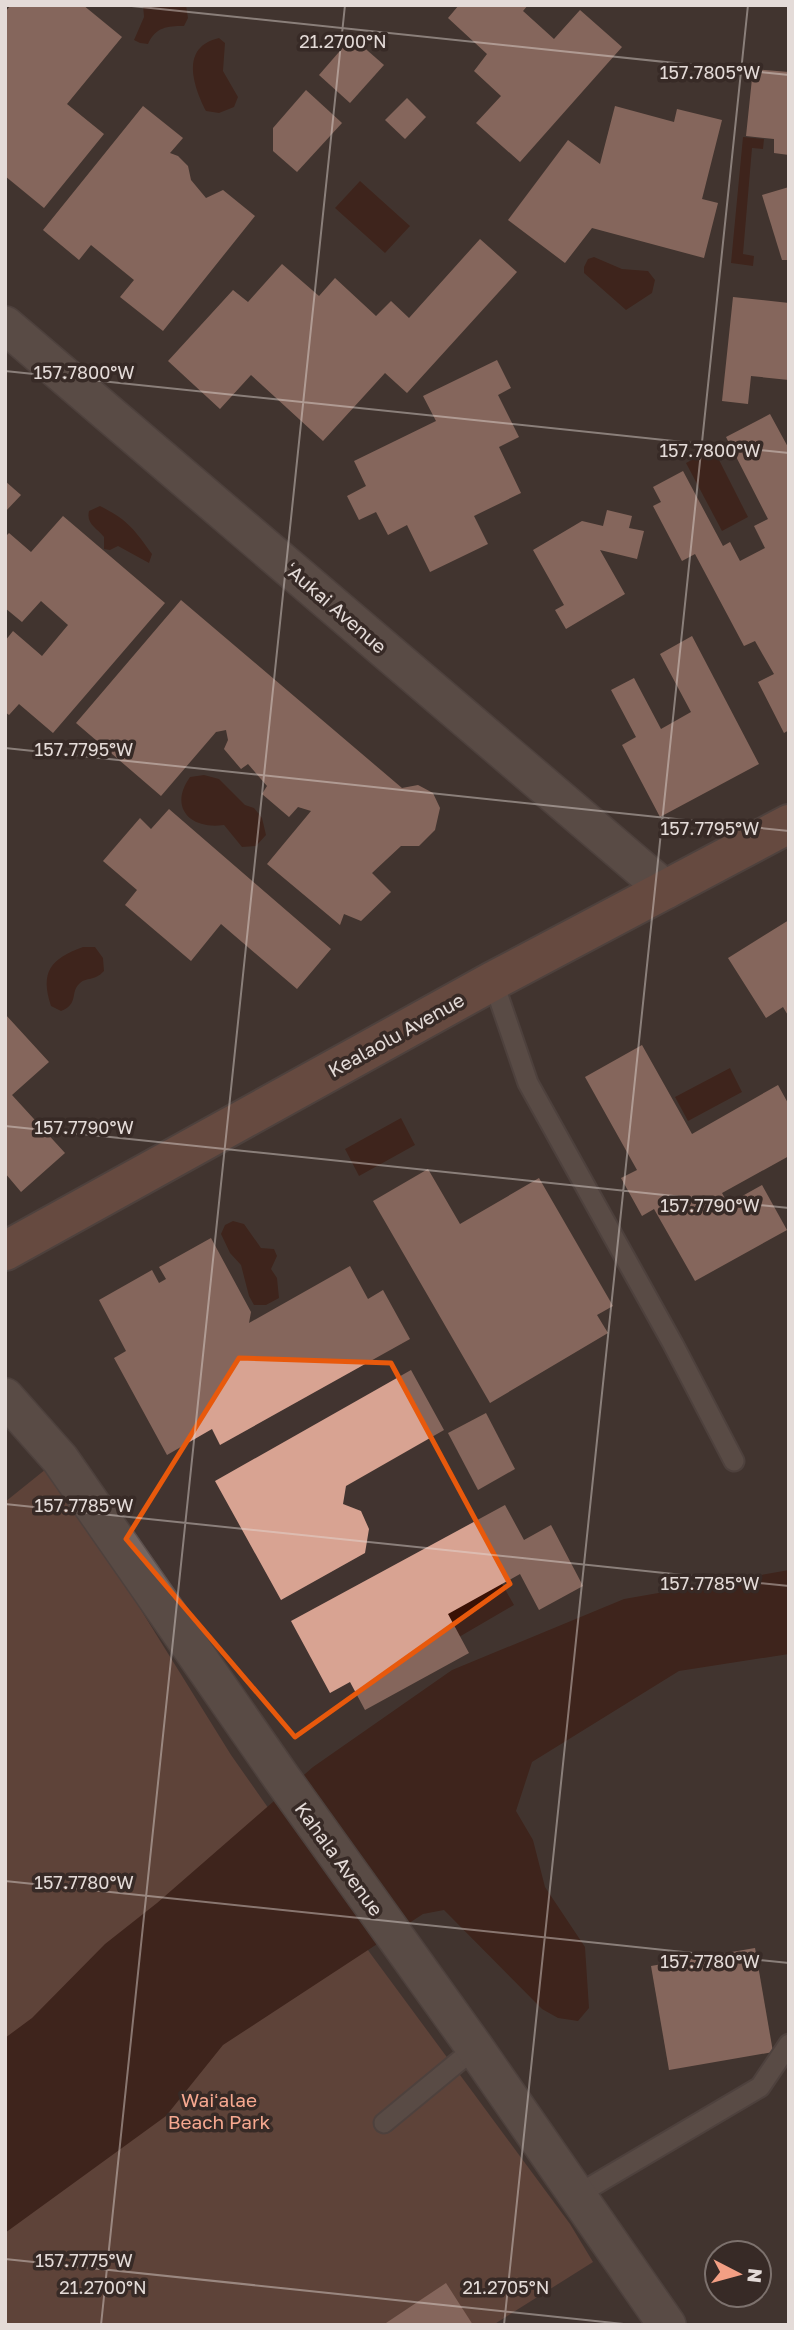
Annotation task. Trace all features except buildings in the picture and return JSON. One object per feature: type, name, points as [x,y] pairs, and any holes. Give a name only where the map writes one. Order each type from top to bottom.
[{"type":"street","name":"ʻAukai Avenue","points":[[5,326],[666,890]]},
{"type":"street","name":"Kealaolu Avenue","points":[[5,1251],[493,981],[789,824]]},
{"type":"street","name":"Kahala Avenue","points":[[5,1397],[60,1460],[667,2325]]},
{"type":"lane","points":[[493,981],[528,1083],[673,1344],[734,1461]]},
{"type":"lane","points":[[578,2195],[760,2087],[789,2044]]},
{"type":"lane","points":[[384,2123],[475,2048]]},
{"type":"highlighted area","points":[[239,1358],[391,1363],[510,1584],[295,1737],[126,1539]]},
{"type":"green space","name":"Waiʻalae Beach Park","points":[[51,1465],[231,1755],[370,1953],[570,2224],[593,2262],[493,2325],[5,2325],[5,1502]]},
{"type":"shaded area","points":[[143,5],[186,5],[188,18],[184,26],[163,29],[155,34],[148,44],[140,43],[134,40],[144,17]]},
{"type":"shaded area","points":[[219,38],[225,43],[223,71],[238,97],[234,107],[219,113],[206,111],[197,90],[193,68],[194,58],[199,50]]},
{"type":"shaded area","points":[[743,137],[764,139],[763,149],[752,148],[743,254],[754,256],[753,266],[731,263]]},
{"type":"shaded area","points":[[360,181],[410,226],[385,253],[335,208]]},
{"type":"shaded area","points":[[594,257],[622,269],[648,271],[655,280],[652,293],[626,310],[584,273],[588,259]]},
{"type":"shaded area","points":[[713,448],[748,517],[722,531],[686,463]]},
{"type":"shaded area","points":[[100,506],[124,521],[135,532],[152,554],[149,563],[118,546],[110,550],[104,549],[104,537],[90,522],[88,515],[89,511]]},
{"type":"shaded area","points":[[204,775],[219,779],[262,818],[266,835],[256,846],[242,847],[224,825],[202,824],[186,814],[181,798],[184,788],[190,777]]},
{"type":"shaded area","points":[[83,947],[95,947],[103,958],[104,971],[79,984],[70,1005],[61,1011],[51,1006],[48,976],[55,962]]},
{"type":"shaded area","points":[[730,1068],[742,1092],[688,1121],[675,1097]]},
{"type":"shaded area","points":[[401,1118],[415,1145],[359,1176],[345,1149]]},
{"type":"shaded area","points":[[233,1221],[244,1224],[261,1248],[274,1249],[277,1256],[271,1269],[277,1278],[279,1298],[266,1305],[254,1305],[241,1265],[230,1253],[221,1234],[225,1225]]},
{"type":"shaded area","points":[[789,1570],[789,1654],[679,1671],[532,1762],[516,1811],[533,1840],[545,1887],[585,1947],[589,2008],[578,2021],[558,2018],[542,2009],[444,1910],[423,1914],[223,2045],[166,2116],[5,2233],[5,2038],[32,2018],[105,1944],[157,1903],[313,1767],[452,1670],[624,1599]]},
{"type":"shaded area","points":[[497,1575],[514,1605],[459,1637],[442,1607]]}]
